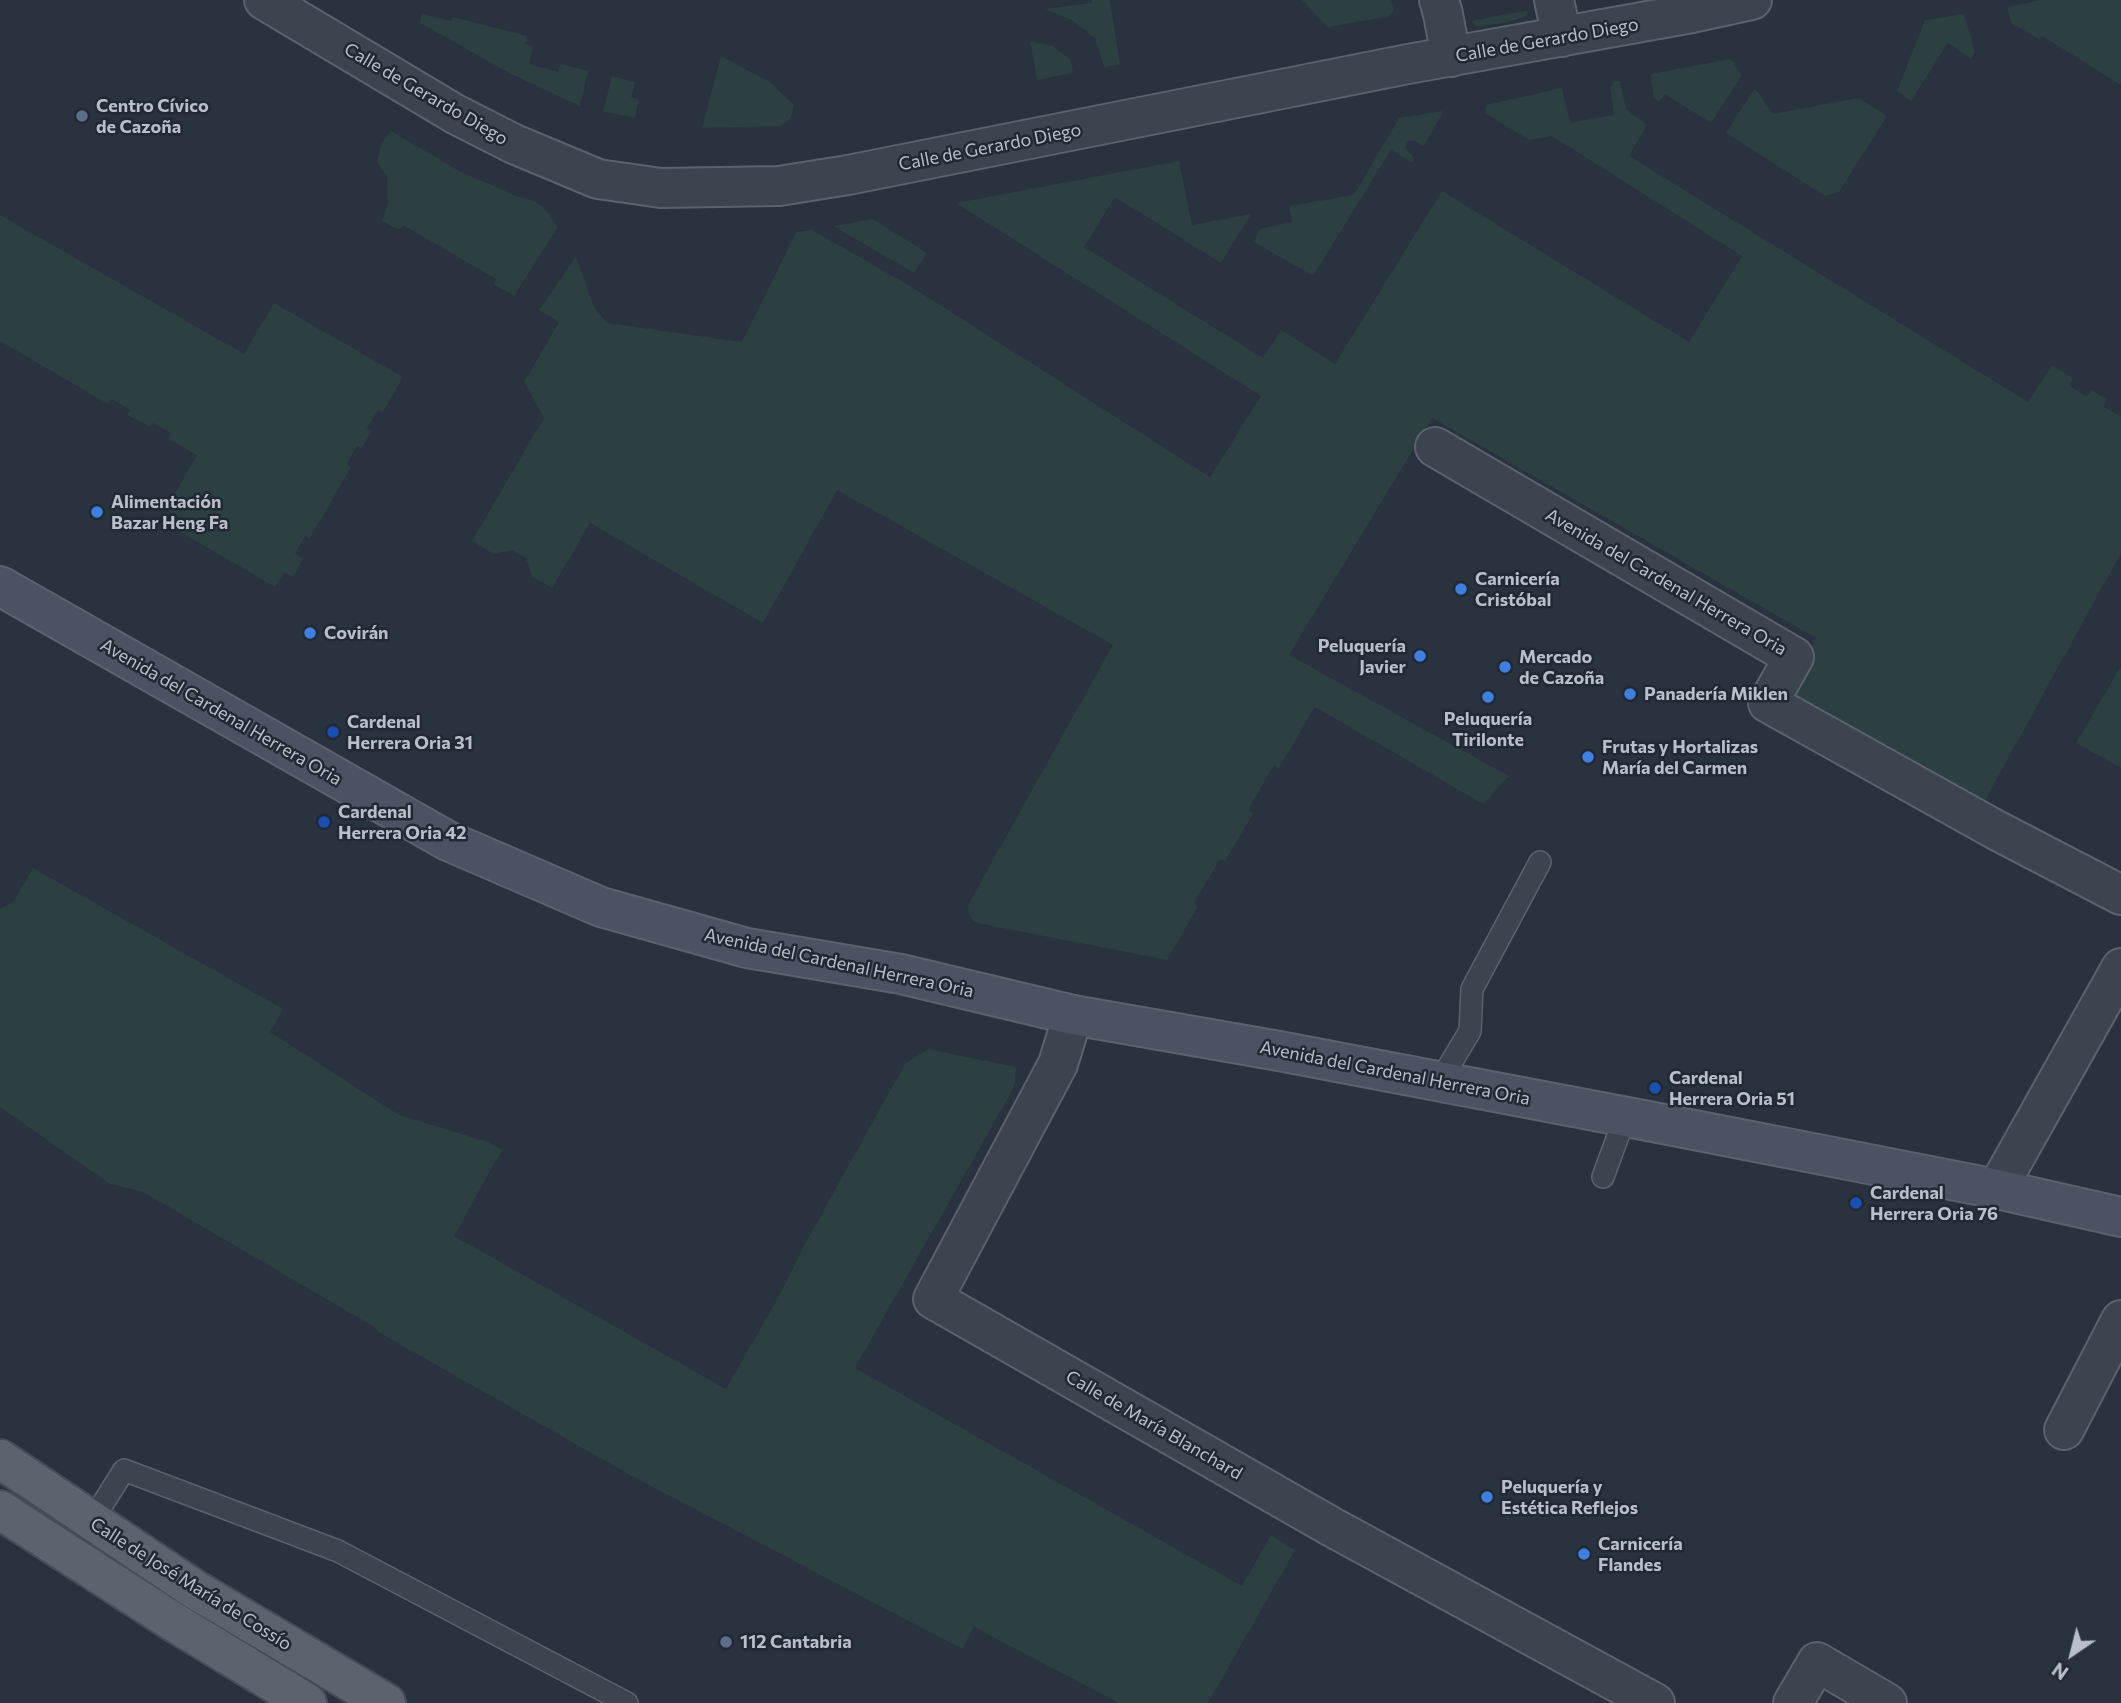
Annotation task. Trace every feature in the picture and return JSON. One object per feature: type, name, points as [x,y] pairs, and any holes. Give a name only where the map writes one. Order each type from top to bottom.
[{"type":"main road","name":"Avenida del Cardenal Herrera Oria","points":[[0,586],[448,841],[601,907],[747,947],[901,974],[1073,1015],[1440,1081],[1997,1189],[2121,1217]]},
{"type":"main road","name":"Calle de José María de Cossío","points":[[0,1459],[194,1589],[386,1703]]},
{"type":"main road","points":[[4,1522],[307,1703]]},
{"type":"street","name":"Calle de Gerardo Diego","points":[[264,0],[455,114],[514,144],[598,179],[661,188],[779,186],[848,175],[1752,0]]},
{"type":"street","points":[[1439,0],[1451,57]]},
{"type":"street","points":[[1553,0],[1562,37]]},
{"type":"street","name":"Avenida del Cardenal Herrera Oria","points":[[1435,447],[1794,657],[1768,703],[1996,830],[2121,895]]},
{"type":"street","points":[[1997,1189],[2121,968]]},
{"type":"street","name":"Calle de María Blanchard","points":[[1073,1015],[1058,1064],[933,1299],[1332,1527],[1655,1703]]},
{"type":"street","points":[[2064,1430],[2121,1320]]},
{"type":"street","points":[[1793,1703],[1817,1662],[1887,1703]]},
{"type":"lane","points":[[1440,1081],[1470,1031],[1472,989],[1541,862]]},
{"type":"lane","points":[[1603,1177],[1625,1117]]},
{"type":"lane","points":[[92,1521],[124,1470],[338,1551],[627,1703]]},
{"type":"shaded area","points":[[1092,0],[1110,0],[1120,65],[1104,67],[1095,38],[1072,20],[1045,9],[1092,3]]},
{"type":"shaded area","points":[[1302,0],[1391,0],[1394,10],[1390,16],[1328,27]]},
{"type":"shaded area","points":[[2041,0],[2121,0],[2121,85],[2042,36],[2040,40],[2011,23],[2007,7]]},
{"type":"shaded area","points":[[1528,10],[1527,15],[1502,23],[1476,26],[1471,21]]},
{"type":"shaded area","points":[[422,14],[451,21],[453,17],[527,36],[525,44],[533,46],[529,64],[558,72],[561,64],[588,71],[580,106],[511,74],[420,23]]},
{"type":"shaded area","points":[[1964,14],[1975,52],[1971,59],[1948,43],[1911,101],[1897,91],[1925,20]]},
{"type":"shaded area","points":[[1030,41],[1053,46],[1071,60],[1073,73],[1037,80]]},
{"type":"shaded area","points":[[721,56],[770,82],[794,105],[787,122],[781,126],[702,128]]},
{"type":"shaded area","points":[[1731,59],[1742,75],[1711,123],[1665,94],[1659,102],[1654,98],[1650,74]]},
{"type":"shaded area","points":[[612,76],[635,82],[631,97],[639,99],[635,117],[603,112]]},
{"type":"shaded area","points":[[1614,81],[1620,81],[1626,109],[1647,125],[1629,156],[2028,402],[2052,365],[2073,378],[2069,386],[2086,396],[2092,390],[2106,399],[2104,407],[2121,417],[2121,553],[1983,804],[1788,694],[1816,638],[1432,418],[1289,655],[1509,776],[1483,804],[1315,707],[1279,768],[1274,765],[1248,810],[1253,814],[1225,861],[1220,859],[1194,903],[1198,906],[1167,960],[977,923],[968,912],[969,903],[1113,645],[837,490],[763,623],[590,523],[552,588],[532,577],[526,558],[511,550],[493,554],[472,541],[544,418],[524,382],[559,322],[539,310],[576,257],[594,307],[607,323],[742,342],[796,232],[812,230],[907,284],[1210,477],[1261,396],[956,203],[1179,161],[1192,225],[1251,214],[1221,263],[1115,197],[1084,247],[1263,358],[1281,330],[1335,364],[1442,191],[1689,342],[1742,256],[1552,136],[1529,140],[1485,113],[1486,105],[1562,88],[1570,123],[1614,115],[1610,88]]},
{"type":"shaded area","points":[[1755,88],[1773,114],[1858,98],[1887,116],[1839,192],[1825,196],[1726,133]]},
{"type":"shaded area","points":[[1443,111],[1423,146],[1408,141],[1405,148],[1415,158],[1412,163],[1391,150],[1313,276],[1254,242],[1260,229],[1292,222],[1289,206],[1354,195],[1399,118]]},
{"type":"shaded area","points":[[391,131],[461,172],[519,197],[535,201],[548,212],[558,227],[514,296],[493,284],[496,279],[403,225],[399,230],[382,221],[388,204],[387,177],[377,162],[382,143]]},
{"type":"shaded area","points":[[0,215],[244,354],[274,303],[403,377],[383,412],[378,410],[367,428],[372,431],[362,448],[357,446],[347,464],[351,467],[310,538],[305,536],[295,553],[303,559],[293,577],[284,572],[275,587],[175,529],[181,518],[166,509],[197,455],[168,439],[171,433],[153,423],[150,427],[127,415],[130,410],[112,399],[108,404],[0,341]]},
{"type":"shaded area","points":[[873,219],[927,253],[914,273],[833,226]]},
{"type":"shaded area","points":[[2121,666],[2121,768],[2076,743]]},
{"type":"shaded area","points":[[33,868],[283,1009],[270,1032],[399,1115],[488,1142],[502,1150],[454,1236],[726,1389],[905,1064],[928,1049],[1016,1067],[1015,1084],[1008,1098],[855,1368],[1242,1586],[1271,1535],[1295,1550],[1208,1703],[1119,1703],[974,1627],[962,1649],[630,1475],[380,1333],[143,1192],[110,1184],[0,1107],[0,909],[14,901]]},
{"type":"place","name":"Centro Cívico de Cazoña","points":[[82,116]]},
{"type":"place","name":"Alimentación Bazar Heng Fa","points":[[97,512]]},
{"type":"place","name":"Carnicería Cristóbal","points":[[1461,589]]},
{"type":"place","name":"Covirán","points":[[310,633]]},
{"type":"place","name":"Peluquería Javier","points":[[1420,656]]},
{"type":"place","name":"Mercado de Cazoña","points":[[1505,667]]},
{"type":"place","name":"Panadería Miklen","points":[[1630,694]]},
{"type":"place","name":"Peluquería Tirilonte","points":[[1488,697]]},
{"type":"place","name":"Cardenal Herrera Oria 31","points":[[333,732]]},
{"type":"place","name":"Frutas y Hortalizas María del Carmen","points":[[1588,757]]},
{"type":"place","name":"Cardenal Herrera Oria 42","points":[[324,822]]},
{"type":"place","name":"Cardenal Herrera Oria 51","points":[[1655,1088]]},
{"type":"place","name":"Cardenal Herrera Oria 76","points":[[1856,1203]]},
{"type":"place","name":"Peluquería y Estética Reflejos","points":[[1487,1497]]},
{"type":"place","name":"Carnicería Flandes","points":[[1584,1554]]},
{"type":"place","name":"112 Cantabria","points":[[726,1642]]}]
